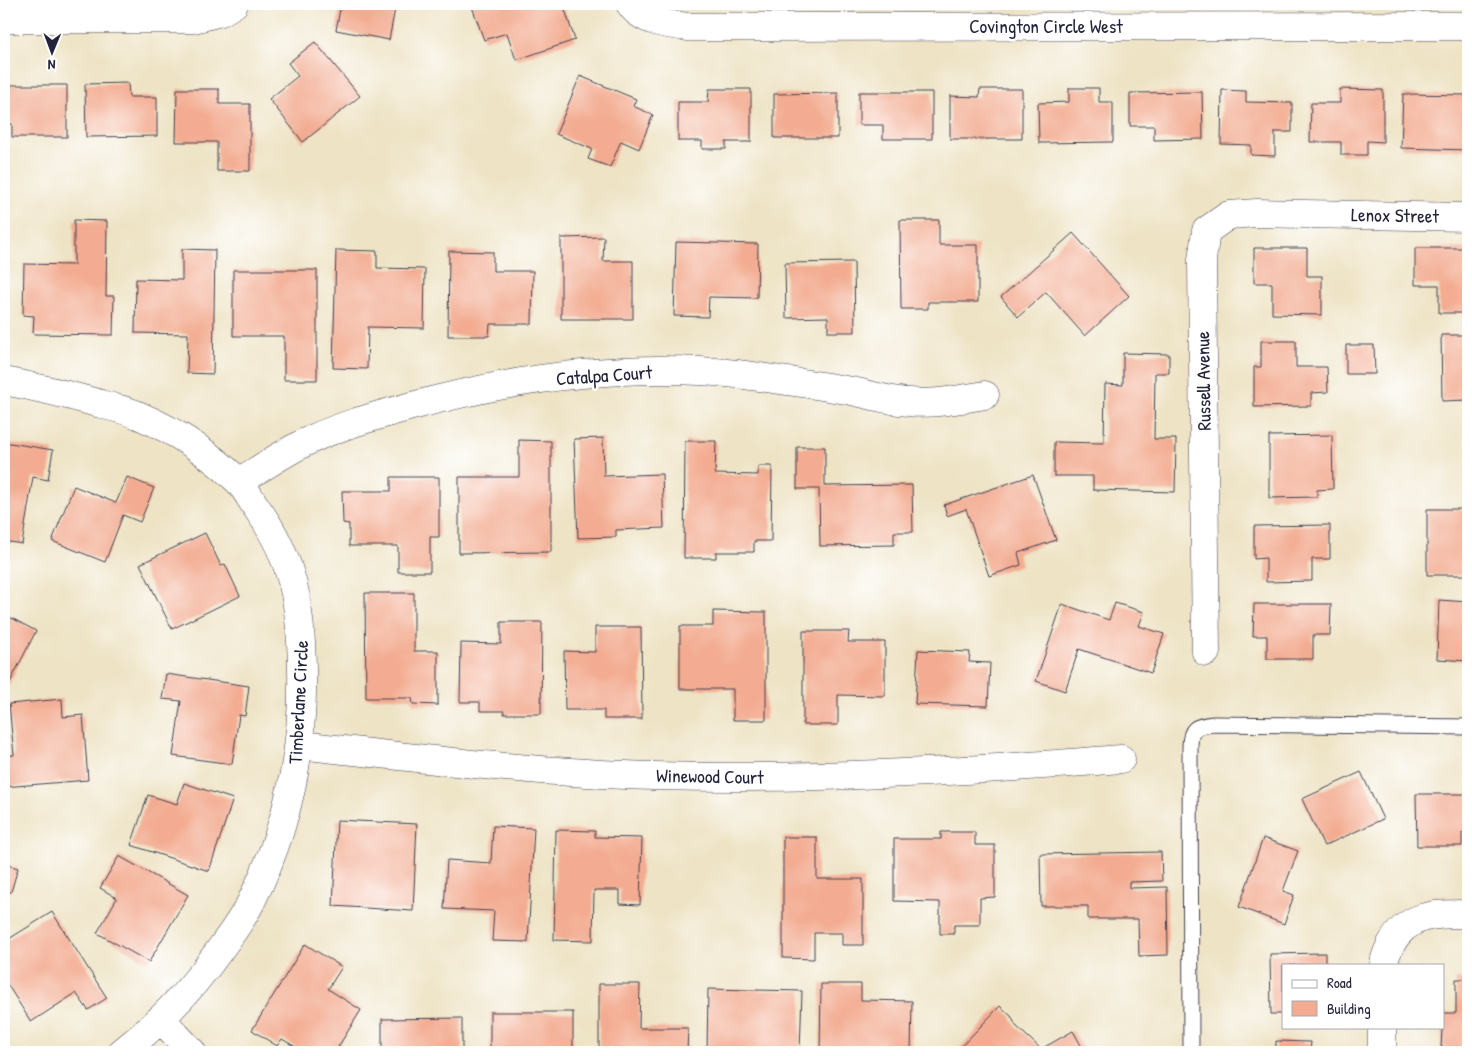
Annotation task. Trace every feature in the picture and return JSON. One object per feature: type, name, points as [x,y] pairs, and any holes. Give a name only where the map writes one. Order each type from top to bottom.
[{"type":"street","points":[[4,19],[194,18],[221,12],[234,4]]},
{"type":"street","name":"Covington Circle West","points":[[630,4],[634,9],[660,24],[689,27],[1468,26]]},
{"type":"street","name":"Russell Avenue","points":[[1206,652],[1202,260],[1206,231],[1229,215],[1257,213],[1322,214]]},
{"type":"street","name":"Lenox Street","points":[[1322,214],[1468,217]]},
{"type":"street","name":"Catalpa Court","points":[[239,482],[288,450],[314,438],[378,415],[443,397],[496,386],[578,374],[703,371],[795,381],[909,403],[941,402],[985,394]]},
{"type":"street","name":"Timberlane Circle","points":[[4,381],[54,390],[138,414],[192,444],[239,482],[266,520],[282,549],[292,577],[298,604],[302,631],[300,745],[293,786],[275,845],[250,904],[202,975],[162,1019],[122,1052]]},
{"type":"street","name":"Winewood Court","points":[[300,745],[510,768],[653,776],[767,777],[882,774],[1121,759]]},
{"type":"street","points":[[1384,964],[1384,958],[1397,934],[1418,918],[1446,914],[1468,914]]},
{"type":"street","points":[[162,1019],[192,1052]]},
{"type":"street","points":[[1382,1028],[1382,1052]]},
{"type":"lane","points":[[1191,1052],[1190,736],[1194,729],[1214,724],[1468,727]]},
{"type":"building","points":[[341,4],[396,4],[389,40],[336,30]]},
{"type":"building","points":[[471,4],[563,4],[575,40],[516,60],[507,33],[484,40]]},
{"type":"building","points":[[315,42],[360,96],[303,142],[269,99],[298,76],[288,63]]},
{"type":"building","points":[[580,76],[636,99],[633,106],[653,115],[639,149],[621,141],[610,167],[588,159],[592,149],[556,134]]},
{"type":"building","points":[[128,83],[129,97],[157,97],[157,136],[86,137],[85,84]]},
{"type":"building","points":[[4,85],[67,85],[67,137],[12,137],[12,124],[4,124]]},
{"type":"building","points":[[1069,88],[1099,88],[1099,102],[1113,102],[1113,142],[1039,143],[1038,103],[1069,102]]},
{"type":"building","points":[[177,89],[219,89],[219,104],[250,104],[250,171],[217,171],[217,142],[176,142]]},
{"type":"building","points":[[709,89],[751,89],[751,142],[726,142],[726,149],[702,149],[702,141],[678,141],[678,102],[708,102]]},
{"type":"building","points":[[980,89],[1022,89],[1022,139],[950,139],[950,96],[979,97]]},
{"type":"building","points":[[1340,89],[1383,90],[1383,142],[1367,141],[1367,155],[1341,155],[1341,142],[1310,142],[1311,103],[1340,103]]},
{"type":"building","points":[[1222,90],[1246,91],[1246,102],[1292,103],[1292,132],[1275,132],[1275,156],[1251,155],[1251,145],[1221,144]]},
{"type":"building","points":[[859,92],[932,92],[932,139],[883,139],[883,125],[859,125]]},
{"type":"building","points":[[1202,92],[1203,139],[1154,140],[1154,126],[1130,126],[1130,93]]},
{"type":"building","points":[[838,93],[838,138],[774,138],[774,94]]},
{"type":"building","points":[[1403,94],[1468,95],[1468,150],[1401,148]]},
{"type":"building","points":[[74,220],[107,221],[106,296],[114,296],[113,335],[33,334],[34,316],[23,315],[24,264],[74,265]]},
{"type":"building","points":[[900,220],[939,220],[939,245],[978,245],[978,302],[928,302],[928,309],[901,309]]},
{"type":"building","points":[[1073,233],[1129,296],[1085,336],[1046,292],[1018,317],[1001,297]]},
{"type":"building","points":[[604,237],[603,261],[633,261],[633,319],[561,319],[561,238]]},
{"type":"building","points":[[676,242],[758,244],[757,298],[709,297],[708,317],[674,316]]},
{"type":"building","points":[[1254,248],[1307,248],[1307,276],[1322,276],[1322,315],[1272,314],[1272,283],[1254,283]]},
{"type":"building","points":[[1415,248],[1468,248],[1468,313],[1439,313],[1439,285],[1415,285]]},
{"type":"building","points":[[182,249],[215,250],[213,374],[187,373],[188,334],[135,333],[136,279],[182,280]]},
{"type":"building","points":[[336,250],[377,251],[377,268],[425,269],[424,328],[368,327],[367,369],[333,368]]},
{"type":"building","points":[[449,251],[493,252],[493,271],[533,271],[532,324],[490,324],[489,336],[448,336]]},
{"type":"building","points":[[854,262],[855,332],[828,332],[828,317],[786,318],[785,263]]},
{"type":"building","points":[[233,270],[317,270],[317,380],[284,380],[284,336],[233,336]]},
{"type":"building","points":[[1441,335],[1468,335],[1468,400],[1442,401]]},
{"type":"building","points":[[1261,341],[1296,341],[1296,367],[1327,367],[1328,392],[1311,393],[1311,406],[1254,407],[1254,367],[1261,367]]},
{"type":"building","points":[[1346,345],[1374,345],[1375,374],[1346,374]]},
{"type":"building","points":[[1123,353],[1169,354],[1169,373],[1155,373],[1154,439],[1176,439],[1175,492],[1093,490],[1093,476],[1054,476],[1054,442],[1104,443],[1105,384],[1123,385]]},
{"type":"building","points":[[1332,435],[1333,489],[1317,490],[1317,497],[1269,498],[1269,436]]},
{"type":"building","points":[[603,438],[604,476],[662,474],[664,528],[616,530],[616,537],[578,538],[574,439]]},
{"type":"building","points":[[519,440],[551,441],[551,552],[459,553],[459,477],[519,477]]},
{"type":"building","points":[[685,441],[716,441],[715,474],[758,475],[758,466],[772,466],[771,541],[754,541],[754,552],[716,552],[716,558],[684,558]]},
{"type":"building","points":[[4,442],[53,450],[48,480],[33,477],[22,544],[4,541]]},
{"type":"building","points":[[797,447],[825,447],[825,486],[912,485],[913,532],[894,532],[894,545],[820,546],[819,489],[797,489]]},
{"type":"building","points":[[1033,475],[1056,540],[1018,553],[1021,565],[989,576],[966,509],[947,516],[944,505]]},
{"type":"building","points":[[127,477],[154,488],[140,522],[123,515],[105,562],[52,541],[74,486],[116,503]]},
{"type":"building","points":[[391,477],[439,477],[439,537],[430,537],[430,572],[398,572],[398,546],[349,546],[349,524],[343,523],[342,491],[391,491]]},
{"type":"building","points":[[1427,509],[1468,509],[1468,575],[1427,575]]},
{"type":"building","points":[[1330,525],[1330,559],[1312,559],[1312,581],[1266,582],[1266,558],[1254,559],[1254,526]]},
{"type":"building","points":[[205,533],[221,566],[225,564],[240,596],[172,629],[140,564]]},
{"type":"building","points":[[365,593],[414,593],[414,651],[438,651],[438,705],[413,704],[412,698],[366,698]]},
{"type":"building","points":[[1439,600],[1468,602],[1468,661],[1437,659]]},
{"type":"building","points":[[1115,603],[1144,612],[1139,626],[1164,634],[1151,673],[1079,649],[1065,691],[1036,681],[1062,604],[1109,620]]},
{"type":"building","points":[[1254,604],[1331,604],[1330,635],[1313,635],[1313,659],[1267,659],[1267,636],[1253,636]]},
{"type":"building","points":[[713,611],[766,612],[766,720],[733,720],[733,689],[680,689],[680,626],[713,626]]},
{"type":"building","points":[[4,614],[36,631],[7,688],[4,687]]},
{"type":"building","points":[[501,622],[542,622],[541,714],[504,714],[504,711],[480,711],[480,702],[460,702],[461,643],[501,644]]},
{"type":"building","points":[[595,627],[641,627],[642,719],[604,719],[604,710],[565,710],[564,651],[595,652]]},
{"type":"building","points":[[803,631],[849,631],[848,642],[885,642],[885,696],[838,695],[838,725],[803,725]]},
{"type":"building","points":[[918,650],[970,652],[969,662],[990,663],[988,706],[915,704]]},
{"type":"building","points":[[166,674],[249,686],[245,716],[239,715],[232,764],[173,756],[181,701],[162,699]]},
{"type":"building","points":[[62,699],[63,717],[83,715],[88,780],[4,787],[4,756],[14,755],[9,704]]},
{"type":"building","points":[[1361,772],[1383,819],[1324,846],[1302,799]]},
{"type":"building","points":[[184,783],[233,799],[209,871],[131,845],[148,795],[177,804]]},
{"type":"building","points":[[1416,794],[1468,794],[1468,833],[1462,833],[1462,846],[1417,846]]},
{"type":"building","points":[[337,820],[417,824],[413,911],[333,906]]},
{"type":"building","points":[[493,826],[534,828],[528,942],[492,941],[494,911],[444,909],[447,860],[491,863]]},
{"type":"building","points":[[556,830],[595,831],[595,837],[642,838],[640,905],[620,904],[620,890],[594,890],[593,941],[554,940]]},
{"type":"building","points":[[941,832],[975,832],[975,845],[995,845],[995,897],[980,898],[980,925],[954,925],[954,934],[940,934],[940,902],[894,901],[894,839],[941,839]]},
{"type":"building","points":[[783,837],[817,837],[817,879],[863,879],[863,945],[842,945],[842,933],[814,933],[814,959],[783,958]]},
{"type":"building","points":[[1263,838],[1298,851],[1283,891],[1294,895],[1284,924],[1239,907]]},
{"type":"building","points":[[1161,852],[1162,881],[1129,882],[1129,888],[1167,887],[1168,955],[1139,956],[1138,919],[1088,919],[1088,906],[1041,906],[1040,854]]},
{"type":"building","points":[[4,856],[8,865],[18,868],[11,892],[4,891]]},
{"type":"building","points":[[119,856],[188,895],[149,962],[97,933],[117,898],[100,888]]},
{"type":"building","points":[[52,912],[107,998],[88,1010],[76,993],[31,1022],[4,979],[4,942]]},
{"type":"building","points":[[305,944],[342,967],[328,989],[361,1010],[335,1052],[304,1052],[282,1039],[277,1046],[252,1030]]},
{"type":"building","points":[[1325,953],[1325,964],[1282,964],[1282,1014],[1271,1014],[1270,954]]},
{"type":"building","points":[[1456,979],[1468,979],[1468,1047],[1441,1047],[1444,1013],[1456,1013]]},
{"type":"building","points":[[599,984],[640,984],[639,1028],[688,1028],[687,1052],[599,1052]]},
{"type":"building","points":[[821,984],[861,984],[861,1000],[912,1001],[911,1052],[820,1052]]},
{"type":"building","points":[[708,989],[802,991],[800,1052],[707,1052]]},
{"type":"building","points":[[1000,1006],[1011,1016],[1016,1026],[1041,1049],[1073,1031],[1082,1047],[1077,1052],[956,1052]]},
{"type":"building","points":[[490,1012],[573,1012],[573,1052],[490,1052]]},
{"type":"building","points":[[462,1018],[462,1052],[382,1052],[382,1019]]},
{"type":"building","points":[[1276,1041],[1311,1042],[1310,1052],[1276,1052]]}]
